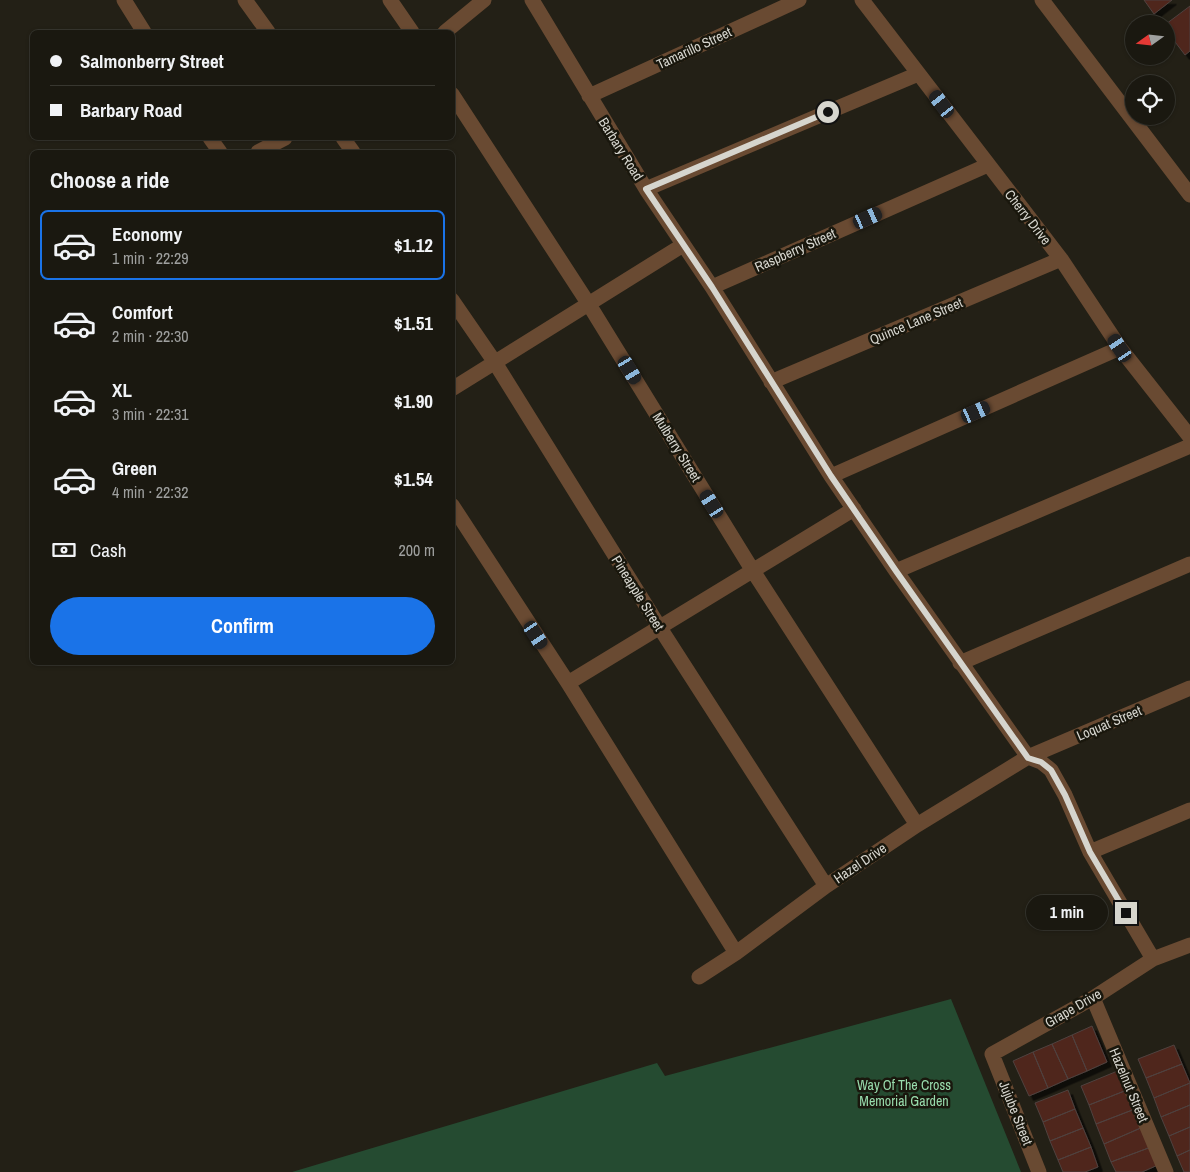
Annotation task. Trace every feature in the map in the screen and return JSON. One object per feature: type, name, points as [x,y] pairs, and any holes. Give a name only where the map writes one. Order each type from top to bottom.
[{"type":"street","points":[[124,0],[143,30]]},
{"type":"street","points":[[244,0],[266,30]]},
{"type":"street","points":[[390,0],[411,30]]},
{"type":"street","points":[[447,30],[484,0]]},
{"type":"street","name":"Barbary Road","points":[[532,0],[646,189],[712,287],[831,476],[1028,758],[1041,762],[1051,770],[1065,795],[1090,852],[1153,959]]},
{"type":"street","name":"Tamarillo Street","points":[[589,96],[799,0]]},
{"type":"street","name":"Cherry Drive","points":[[862,0],[1061,259],[1120,348],[1190,437]]},
{"type":"street","points":[[1042,0],[1190,195]]},
{"type":"street","points":[[646,189],[918,74]]},
{"type":"street","name":"Mulberry Street","points":[[455,99],[588,304],[753,571],[917,824]]},
{"type":"street","points":[[262,150],[281,140]]},
{"type":"street","name":"Raspberry Street","points":[[712,287],[988,165]]},
{"type":"street","points":[[455,386],[683,245]]},
{"type":"street","name":"Quince Lane Street","points":[[771,382],[1061,259]]},
{"type":"street","name":"Pineapple Street","points":[[455,304],[494,361],[660,628],[826,886]]},
{"type":"street","points":[[831,476],[1120,348]]},
{"type":"street","points":[[896,571],[1190,446]]},
{"type":"street","points":[[568,683],[854,509]]},
{"type":"street","points":[[455,510],[568,683],[736,953]]},
{"type":"street","points":[[960,663],[1190,564]]},
{"type":"street","name":"Loquat Street","points":[[1028,758],[1190,688]]},
{"type":"street","name":"Hazel Drive","points":[[699,977],[736,953],[826,886],[917,824],[1028,758]]},
{"type":"street","points":[[1090,852],[1190,810]]},
{"type":"street","points":[[1153,959],[1190,945]]},
{"type":"street","name":"Grape Drive","points":[[992,1054],[1093,998],[1153,959]]},
{"type":"street","name":"Hazelnut Street","points":[[1093,998],[1166,1172]]},
{"type":"street","name":"Jujube Street","points":[[992,1054],[1039,1172]]},
{"type":"green space","name":"Way Of The Cross Memorial Garden","points":[[951,999],[1021,1172],[292,1172],[657,1063],[665,1076]]},
{"type":"building","points":[[1144,0],[1172,0],[1154,14]]},
{"type":"building","points":[[1190,6],[1190,51],[1185,55],[1175,42],[1175,17]]},
{"type":"building","points":[[1092,1026],[1107,1062],[1087,1071],[1072,1035]]},
{"type":"building","points":[[1072,1035],[1087,1071],[1068,1079],[1052,1044]]},
{"type":"building","points":[[1052,1044],[1068,1079],[1048,1088],[1033,1052]]},
{"type":"building","points":[[1174,1045],[1182,1064],[1146,1078],[1138,1059]]},
{"type":"building","points":[[1033,1052],[1048,1088],[1029,1096],[1013,1061]]},
{"type":"building","points":[[1182,1064],[1190,1083],[1154,1098],[1146,1078]]},
{"type":"building","points":[[1120,1070],[1127,1090],[1089,1105],[1081,1086]]},
{"type":"building","points":[[1190,1083],[1190,1105],[1161,1117],[1154,1098]]},
{"type":"building","points":[[1068,1090],[1075,1109],[1043,1122],[1035,1103]]},
{"type":"building","points":[[1127,1090],[1135,1109],[1096,1124],[1089,1105]]},
{"type":"building","points":[[1190,1105],[1190,1127],[1169,1136],[1161,1117]]},
{"type":"building","points":[[1075,1109],[1083,1128],[1050,1141],[1043,1122]]},
{"type":"building","points":[[1135,1109],[1143,1127],[1104,1144],[1096,1124]]},
{"type":"building","points":[[1143,1127],[1151,1147],[1111,1162],[1104,1144]]},
{"type":"building","points":[[1190,1127],[1190,1150],[1177,1156],[1169,1136]]},
{"type":"building","points":[[1083,1128],[1091,1147],[1058,1160],[1050,1141]]},
{"type":"building","points":[[1091,1147],[1098,1167],[1085,1172],[1063,1172],[1058,1160]]},
{"type":"building","points":[[1151,1147],[1158,1165],[1142,1172],[1116,1172],[1111,1162]]},
{"type":"building","points":[[1190,1150],[1190,1172],[1184,1172],[1177,1156]]},
{"type":"route","points":[[828,112],[646,189],[712,287],[831,476],[960,663],[1028,758],[1041,762],[1051,770],[1065,795],[1090,852],[1126,913]]}]
